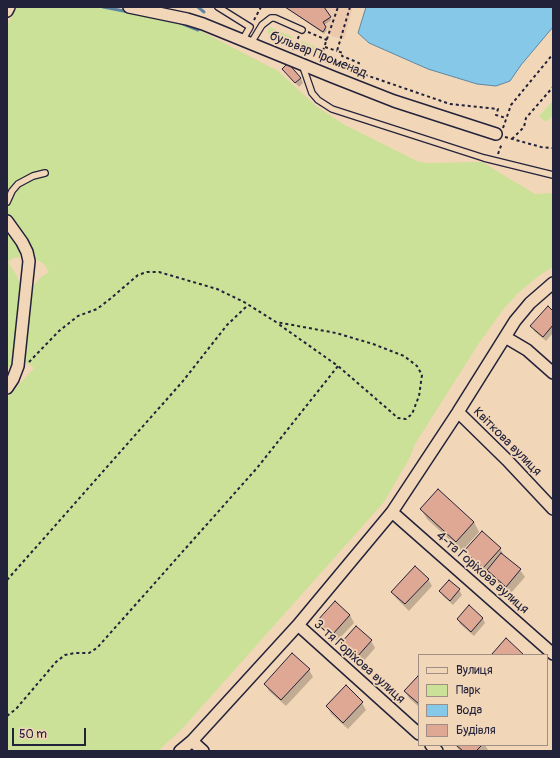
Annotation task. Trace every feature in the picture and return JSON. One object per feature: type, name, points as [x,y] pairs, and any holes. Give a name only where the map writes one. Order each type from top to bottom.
[{"type":"street","points":[[7,11],[9,7]]},
{"type":"street","name":"бульвар Променад","points":[[129,7],[187,19],[203,24],[394,101],[500,135]]},
{"type":"street","points":[[7,219],[22,242],[30,261],[18,366],[13,379],[7,388]]},
{"type":"street","points":[[180,751],[192,741],[298,626],[392,512],[458,412],[515,321],[530,303],[553,283]]},
{"type":"street","points":[[505,337],[527,350],[553,372]]},
{"type":"street","name":"Квіткова вулиця","points":[[458,412],[507,460],[553,509]]},
{"type":"street","name":"4-та Горіхова вулиця","points":[[392,512],[553,654]]},
{"type":"street","name":"3-тя Горіхова вулиця","points":[[298,626],[418,733]]},
{"type":"street","points":[[192,741],[203,751]]},
{"type":"lane","points":[[218,7],[250,28],[247,41]]},
{"type":"lane","points":[[247,41],[271,18],[275,18],[302,30]]},
{"type":"lane","points":[[302,64],[312,92],[318,100],[332,109],[484,158],[553,175]]},
{"type":"lane","points":[[7,202],[12,191],[18,184],[33,176],[45,173]]},
{"type":"path","points":[[254,21],[261,7]]},
{"type":"path","points":[[316,70],[338,7]]},
{"type":"path","points":[[337,51],[349,7]]},
{"type":"path","points":[[289,59],[302,30],[327,40]]},
{"type":"path","points":[[325,47],[343,53],[342,56],[359,63],[356,72]]},
{"type":"path","points":[[498,154],[500,135],[511,105],[553,54]]},
{"type":"path","points":[[320,60],[450,104],[498,109],[496,116],[506,118]]},
{"type":"path","points":[[512,139],[524,127],[526,118],[553,87]]},
{"type":"path","points":[[500,135],[541,147],[553,148]]},
{"type":"path","points":[[18,366],[29,362],[60,331],[78,316],[97,309],[110,300],[138,275],[147,272],[159,272],[217,289],[248,305],[276,322],[338,366],[398,418],[406,419],[412,414],[419,396],[422,375],[417,366],[404,356],[373,344],[336,333],[276,322]]},
{"type":"path","points":[[7,580],[183,381],[227,325],[248,305]]},
{"type":"path","points":[[7,716],[16,709],[56,662],[65,656],[75,653],[89,653],[97,648],[257,468],[338,366]]},
{"type":"shaded area","points":[[285,7],[353,7],[344,39],[332,36],[326,27],[323,32]]},
{"type":"green space","points":[[17,7],[103,7],[172,21],[193,27],[278,71],[316,106],[343,124],[417,161],[426,163],[482,162],[535,194],[553,193],[553,267],[540,275],[518,293],[502,311],[479,343],[415,444],[410,457],[384,502],[181,730],[158,751],[10,751],[7,748],[7,398],[34,368],[24,361],[30,302],[33,287],[40,278],[49,272],[44,264],[34,258],[26,240],[7,212],[7,25]]},
{"type":"green space","points":[[270,27],[293,37],[291,43],[267,33]]},
{"type":"green space","points":[[302,41],[321,49],[319,55],[300,47]]},
{"type":"green space","points":[[553,101],[553,115],[546,122],[539,116]]},
{"type":"green space","points":[[7,229],[17,241],[20,257],[14,258],[8,262],[17,276],[21,291],[11,368],[7,366]]},
{"type":"water","points":[[366,7],[553,7],[553,27],[521,65],[510,81],[496,86],[477,84],[428,69],[369,43],[358,33]]},
{"type":"building","points":[[285,7],[324,7],[331,17],[323,22],[326,27],[323,32]]},
{"type":"building","points":[[288,63],[301,78],[295,83],[282,69]]},
{"type":"building","points":[[548,306],[553,311],[553,325],[543,337],[530,326]]},
{"type":"building","points":[[438,489],[474,522],[456,542],[420,509]]},
{"type":"building","points":[[482,531],[501,548],[483,568],[464,551]]},
{"type":"building","points":[[501,553],[521,569],[506,587],[487,570]]},
{"type":"building","points":[[415,566],[429,579],[405,604],[391,592]]},
{"type":"building","points":[[449,580],[460,589],[450,601],[439,591]]},
{"type":"building","points":[[335,601],[350,615],[332,635],[317,621]]},
{"type":"building","points":[[469,605],[483,618],[471,632],[457,619]]},
{"type":"building","points":[[356,626],[372,640],[357,657],[341,643]]},
{"type":"building","points":[[506,638],[523,654],[492,654]]},
{"type":"building","points":[[292,653],[310,669],[281,700],[264,684]]},
{"type":"building","points":[[418,676],[418,703],[404,691]]},
{"type":"building","points":[[346,685],[363,702],[343,723],[326,706]]},
{"type":"building","points":[[457,746],[481,746],[476,751],[463,751]]},
{"type":"waterway","points":[[103,7],[129,12]]},
{"type":"waterway","points":[[198,7],[204,12]]},
{"type":"waterway","points":[[178,22],[198,30]]}]
